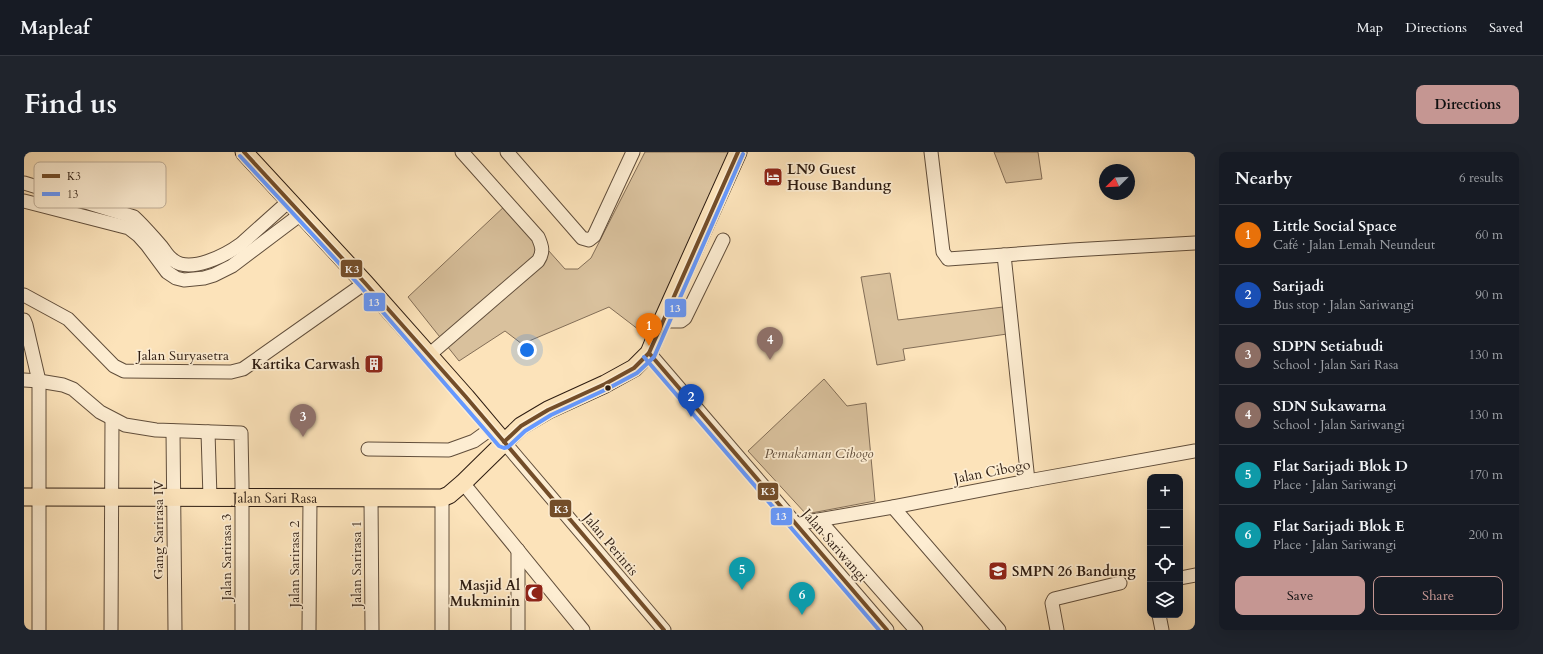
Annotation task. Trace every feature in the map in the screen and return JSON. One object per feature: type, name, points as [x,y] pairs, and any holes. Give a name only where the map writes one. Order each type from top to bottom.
[{"type":"main road","points":[[244,152],[365,283],[504,442]]},
{"type":"main road","points":[[442,498],[449,495],[463,483],[521,426],[548,410],[605,384],[634,368],[649,353],[738,152]]},
{"type":"main road","name":"Jalan Sari Rasa","points":[[32,497],[442,498]]},
{"type":"street","points":[[429,355],[538,261],[542,255],[543,248],[538,237],[462,152]]},
{"type":"street","points":[[508,152],[582,238],[589,240],[594,236],[633,152]]},
{"type":"street","points":[[931,152],[943,252],[946,258],[952,260],[1072,250],[1195,243]]},
{"type":"street","points":[[24,183],[34,186]]},
{"type":"street","points":[[24,201],[34,204]]},
{"type":"street","points":[[105,208],[134,217],[144,226],[172,260],[180,265],[191,265],[212,260],[233,250],[289,201]]},
{"type":"street","points":[[51,208],[129,228],[142,240],[167,272],[176,278],[184,280],[204,278],[232,266],[301,214]]},
{"type":"street","points":[[663,319],[681,321],[685,318],[723,240]]},
{"type":"street","points":[[1004,255],[1028,480]]},
{"type":"street","name":"Jalan Suryasetra","points":[[24,295],[68,319],[114,366],[124,371],[231,372],[243,369],[365,283]]},
{"type":"street","points":[[24,320],[39,381],[32,497],[39,630]]},
{"type":"street","name":"Jalan Sariwangi","points":[[649,353],[884,629]]},
{"type":"street","points":[[24,380],[63,385],[72,389],[91,405],[112,419],[125,425],[139,428],[203,432],[210,498]]},
{"type":"street","points":[[111,630],[112,419]]},
{"type":"street","points":[[368,449],[449,450],[474,441],[492,428]]},
{"type":"street","name":"Gang Sarirasa IV","points":[[173,431],[175,498],[175,630]]},
{"type":"street","name":"Jalan Sarirasa 3","points":[[203,432],[241,433],[242,630]]},
{"type":"street","name":"Jalan Perintis","points":[[504,442],[664,630]]},
{"type":"street","name":"Jalan Cibogo","points":[[795,524],[820,521],[1028,480],[1195,451]]},
{"type":"street","points":[[463,483],[582,630]]},
{"type":"street","name":"Jalan Sarirasa 2","points":[[309,630],[310,498]]},
{"type":"street","name":"Jalan Sarirasa 1","points":[[371,498],[372,630]]},
{"type":"street","points":[[442,498],[442,630]]},
{"type":"street","points":[[893,507],[999,630]]},
{"type":"street","points":[[820,521],[916,630]]},
{"type":"street","points":[[518,550],[518,630]]},
{"type":"street","points":[[1183,577],[1195,575]]},
{"type":"street","points":[[1057,630],[1052,603],[1054,599],[1120,583]]},
{"type":"street","points":[[1160,618],[1162,630]]},
{"type":"green space","points":[[645,152],[730,152],[647,336],[609,307],[522,344],[505,331],[459,361],[408,297],[507,204],[565,269],[578,269],[591,258]]},
{"type":"green space","points":[[994,152],[1038,152],[1042,179],[1006,183]]},
{"type":"green space","points":[[890,273],[898,320],[1003,307],[1007,334],[903,349],[905,360],[877,365],[861,277]]},
{"type":"green space","name":"Pemakaman Cibogo","points":[[824,379],[847,406],[866,403],[875,501],[806,514],[748,451]]},
{"type":"transit line","name":"K3","points":[[244,152],[365,283],[466,397],[664,630]]},
{"type":"transit line","name":"K3","points":[[504,442],[521,426],[548,410],[605,384],[634,368],[649,353],[738,152]]},
{"type":"transit line","name":"13","points":[[240,156],[361,287],[499,446],[504,448],[508,447],[525,431],[551,415],[607,389],[637,373],[654,357],[743,154]]},
{"type":"transit line","name":"K3","points":[[649,353],[887,630]]},
{"type":"transit line","name":"13","points":[[644,357],[879,630]]},
{"type":"place","name":"LN9 Guest House Bandung","points":[[773,177]]},
{"type":"place","name":"Little Social Space","points":[[649,346]]},
{"type":"place","name":"SDN Sukawarna","points":[[770,360]]},
{"type":"place","name":"Kartika Carwash","points":[[374,364]]},
{"type":"place","name":"Sarijadi","points":[[691,417]]},
{"type":"place","name":"SDPN Setiabudi","points":[[303,437]]},
{"type":"place","name":"SMPN 26 Bandung","points":[[998,571]]},
{"type":"place","name":"Flat Sarijadi Blok D","points":[[742,590]]},
{"type":"place","name":"Masjid Al Mukminin","points":[[534,593]]},
{"type":"place","name":"Flat Sarijadi Blok E","points":[[802,615]]}]
